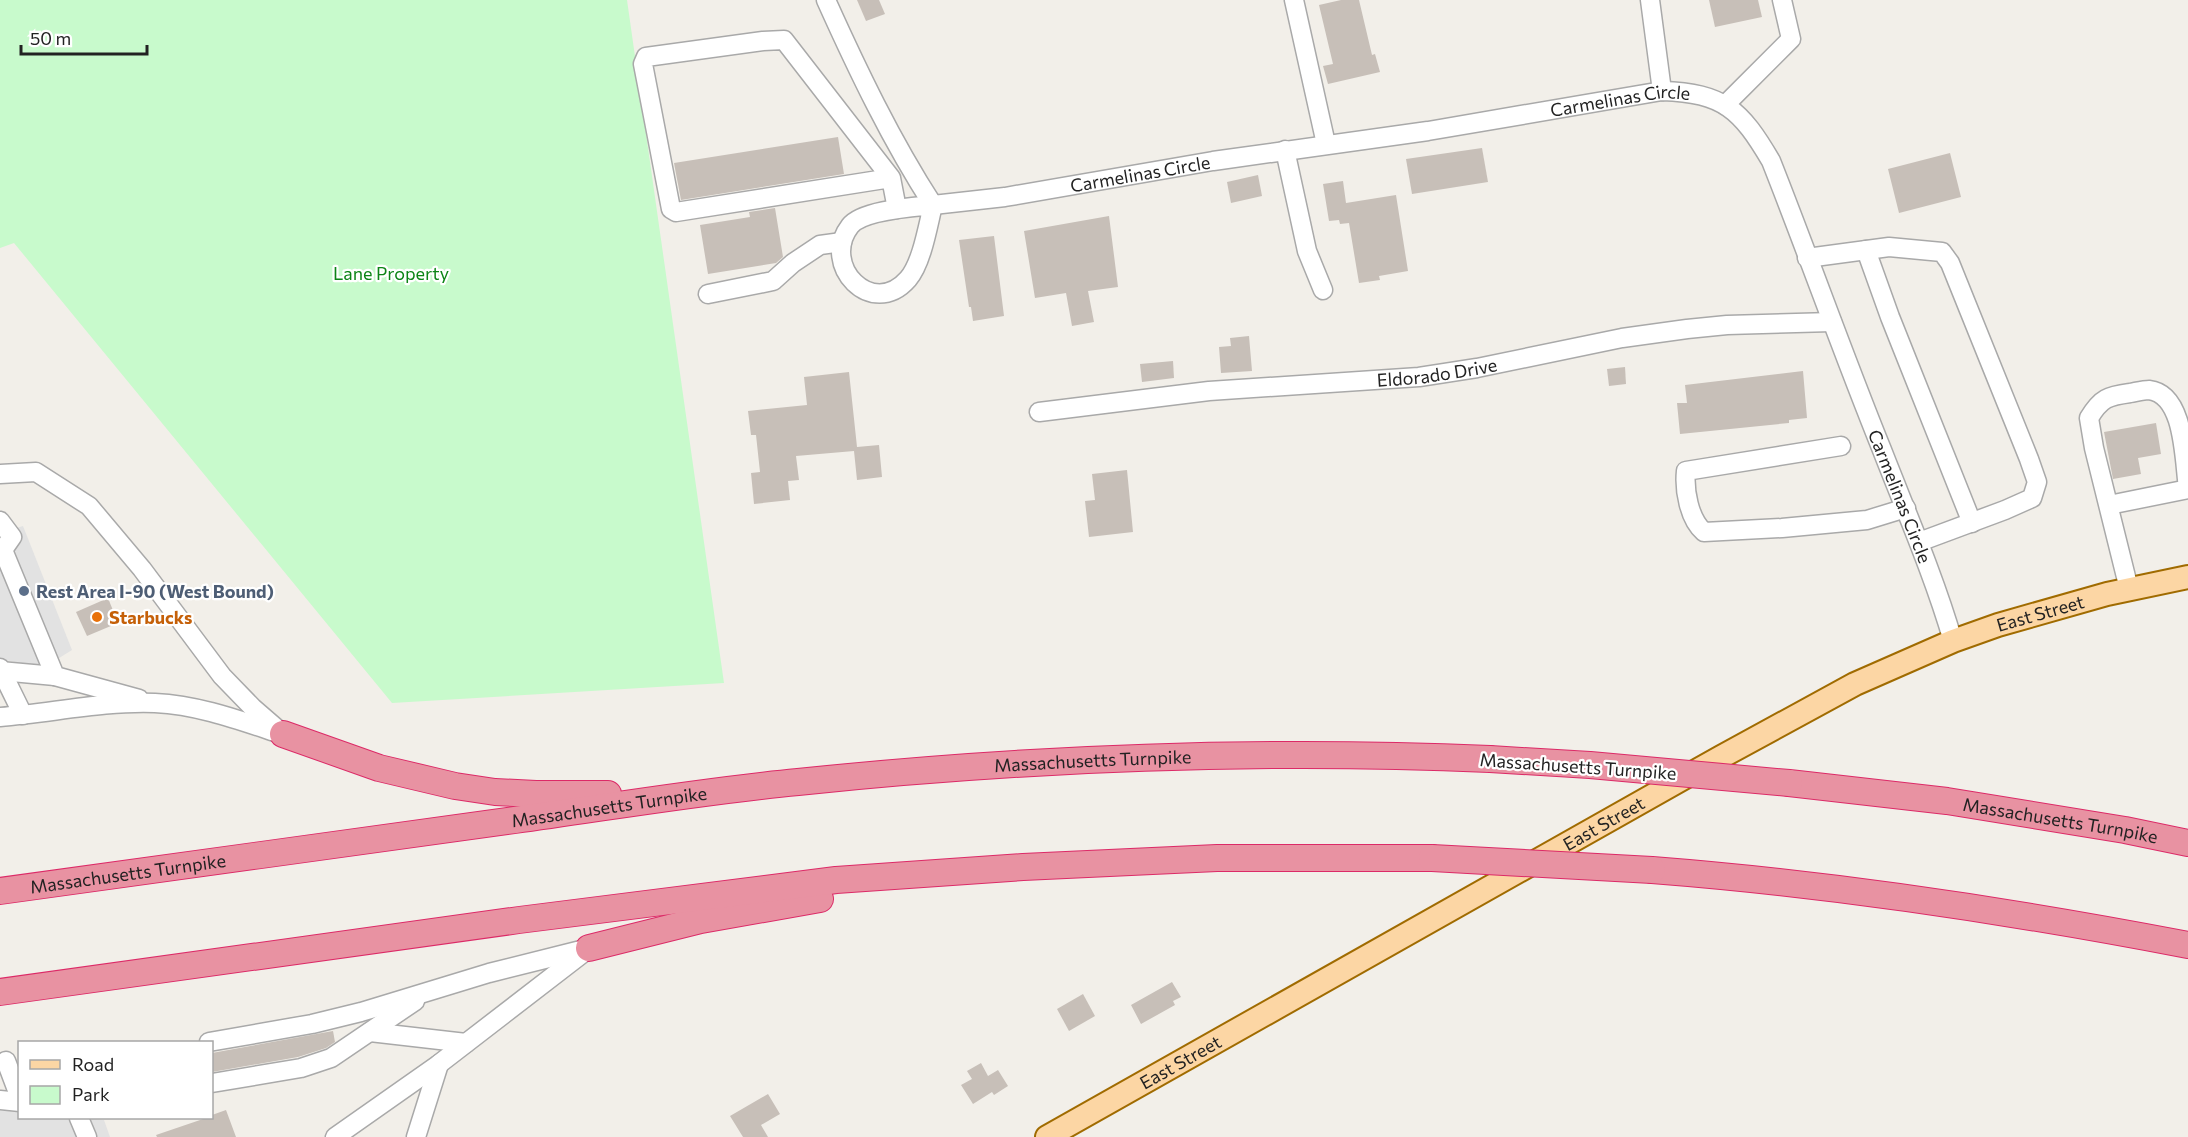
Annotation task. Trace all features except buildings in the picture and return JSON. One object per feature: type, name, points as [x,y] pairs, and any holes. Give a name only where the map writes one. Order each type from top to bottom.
[{"type":"highway","points":[[283,734],[379,768],[455,786],[495,792],[536,794],[710,792]]},
{"type":"highway","name":"Massachusetts Turnpike","points":[[0,891],[710,792],[868,775],[1051,762],[1294,755],[1490,759],[1590,765],[1789,783],[1947,801],[2125,830],[2188,843]]},
{"type":"highway","points":[[0,992],[519,920],[825,882],[1023,867],[1217,858],[1431,858],[1727,876],[1855,891],[2080,924],[2188,945]]},
{"type":"highway","points":[[589,948],[701,920],[1023,867]]},
{"type":"main road","name":"East Street","points":[[1047,1137],[1721,757],[1855,684],[1953,642],[2036,614],[2129,589],[2188,577]]},
{"type":"street","points":[[708,294],[773,281],[793,263],[820,245],[842,242],[842,257],[846,274],[860,289],[878,294],[894,290],[909,278],[918,261],[933,205],[909,169],[881,118],[826,0]]},
{"type":"street","points":[[1294,0],[1326,144]]},
{"type":"street","points":[[1650,0],[1662,91]]},
{"type":"street","points":[[1725,105],[1791,39],[1782,0]]},
{"type":"street","points":[[891,178],[676,212],[671,209],[643,64],[646,57],[784,40],[891,178],[897,209]]},
{"type":"street","name":"Carmelinas Circle","points":[[842,242],[850,225],[864,217],[897,209],[1005,197],[1285,150],[1428,131],[1662,91],[1701,96],[1725,105],[1740,115],[1755,133],[1771,161],[1919,542],[1940,598],[1953,642]]},
{"type":"street","points":[[1285,150],[1307,251],[1323,290]]},
{"type":"street","points":[[1807,258],[1908,247],[1942,252],[1950,263],[2029,459],[2037,482],[2032,498],[1919,542]]},
{"type":"street","points":[[1866,250],[1890,317],[1972,523]]},
{"type":"street","name":"Eldorado Drive","points":[[1039,412],[1209,390],[1419,376],[1477,368],[1622,338],[1688,329],[1732,325],[1832,322]]},
{"type":"street","points":[[2109,505],[2188,488],[2180,428],[2181,403],[2149,390],[2111,395],[2098,403],[2089,418],[2094,448],[2129,589]]},
{"type":"street","points":[[1841,446],[1686,471],[1685,479],[1692,513],[1698,527],[1704,532],[1782,528],[1867,520],[1906,508]]},
{"type":"street","points":[[0,474],[36,472],[89,507],[142,569],[222,676],[253,708],[283,734]]},
{"type":"street","points":[[0,521],[12,537],[1,550],[55,676]]},
{"type":"street","points":[[0,670],[55,676],[155,703]]},
{"type":"street","points":[[0,670],[23,715]]},
{"type":"street","points":[[0,717],[155,703],[179,705],[217,713],[283,734]]},
{"type":"street","points":[[213,1041],[312,1024],[589,948]]},
{"type":"street","points":[[335,1137],[439,1064],[589,948]]},
{"type":"street","points":[[213,1083],[301,1068],[331,1058],[428,992]]},
{"type":"street","points":[[370,1032],[466,1043]]},
{"type":"street","points":[[8,1061],[18,1094]]},
{"type":"street","points":[[416,1137],[439,1064]]},
{"type":"street","points":[[0,1100],[18,1100]]},
{"type":"street","points":[[79,1119],[87,1137]]},
{"type":"green space","name":"Lane Property","points":[[0,0],[627,0],[724,683],[392,703],[14,243],[0,248]]},
{"type":"shaded area","name":"Rest Area I-90 (West Bound)","points":[[23,526],[72,650],[43,668],[0,659],[0,533]]},
{"type":"shaded area","points":[[0,1110],[18,1112],[18,1119],[104,1120],[110,1137],[0,1137]]},
{"type":"place","name":"Rest Area I-90 (West Bound)","points":[[24,591]]},
{"type":"place","name":"Starbucks","points":[[97,617]]}]
